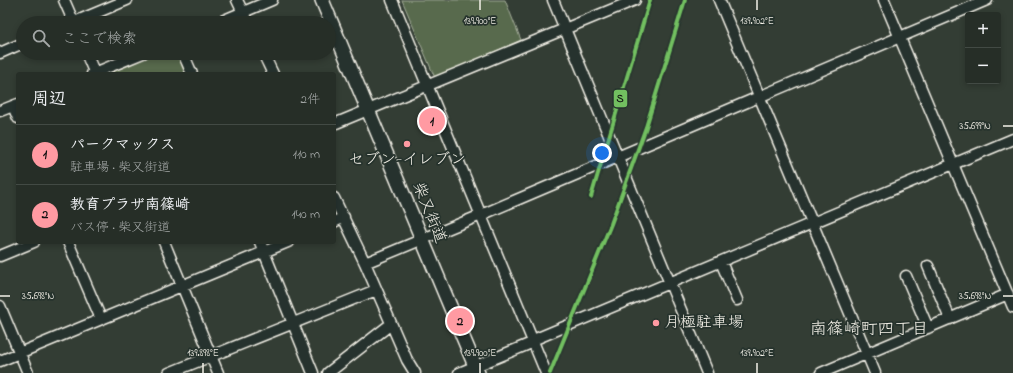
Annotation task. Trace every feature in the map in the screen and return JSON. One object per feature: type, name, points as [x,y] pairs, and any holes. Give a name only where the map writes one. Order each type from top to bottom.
[{"type":"main road","name":"柴又街道","points":[[322,0],[329,16]]},
{"type":"main road","name":"柴又街道","points":[[336,33],[476,370]]},
{"type":"street","points":[[64,0],[70,16]]},
{"type":"street","points":[[89,16],[127,0]]},
{"type":"street","points":[[237,0],[245,16]]},
{"type":"street","points":[[234,16],[272,0]]},
{"type":"street","points":[[392,0],[546,373]]},
{"type":"street","points":[[553,0],[708,373]]},
{"type":"street","points":[[336,123],[635,0]]},
{"type":"street","points":[[719,0],[875,373]]},
{"type":"street","points":[[884,0],[954,163],[1013,307]]},
{"type":"street","points":[[365,262],[481,215],[987,0]]},
{"type":"street","points":[[1,49],[16,45]]},
{"type":"street","points":[[88,60],[92,72]]},
{"type":"street","points":[[98,72],[126,60]]},
{"type":"street","points":[[186,60],[191,72]]},
{"type":"street","points":[[266,60],[272,72]]},
{"type":"street","points":[[0,111],[15,105]]},
{"type":"street","points":[[459,373],[476,370],[534,341],[1013,139]]},
{"type":"street","points":[[336,202],[365,262],[407,360],[415,373]]},
{"type":"street","points":[[336,221],[344,217]]},
{"type":"street","points":[[0,256],[29,244]]},
{"type":"street","points":[[69,244],[101,319]]},
{"type":"street","points":[[165,244],[218,373]]},
{"type":"street","points":[[261,244],[313,373]]},
{"type":"street","points":[[0,361],[283,244]]},
{"type":"street","points":[[721,262],[737,300]]},
{"type":"street","points":[[928,266],[950,319]]},
{"type":"street","points":[[906,276],[928,328]]},
{"type":"street","points":[[169,373],[376,290]]},
{"type":"street","points":[[821,373],[1008,294]]},
{"type":"street","points":[[0,306],[28,373]]},
{"type":"street","points":[[328,373],[391,324]]},
{"type":"green space","points":[[402,0],[505,0],[521,40],[435,78]]},
{"type":"green space","points":[[139,60],[181,60],[186,72],[109,72]]},
{"type":"transit line","name":"S","points":[[591,197],[650,0]]},
{"type":"transit line","name":"S","points":[[550,373],[611,224],[646,127],[685,0]]},
{"type":"place","name":"パークマックス","points":[[432,121]]},
{"type":"place","name":"セブン-イレブン","points":[[407,144]]},
{"type":"place","name":"教育プラザ南篠崎","points":[[460,321]]},
{"type":"place","name":"月極駐車場","points":[[656,323]]},
{"type":"district","name":"南篠崎町四丁目","points":[[869,329]]}]
